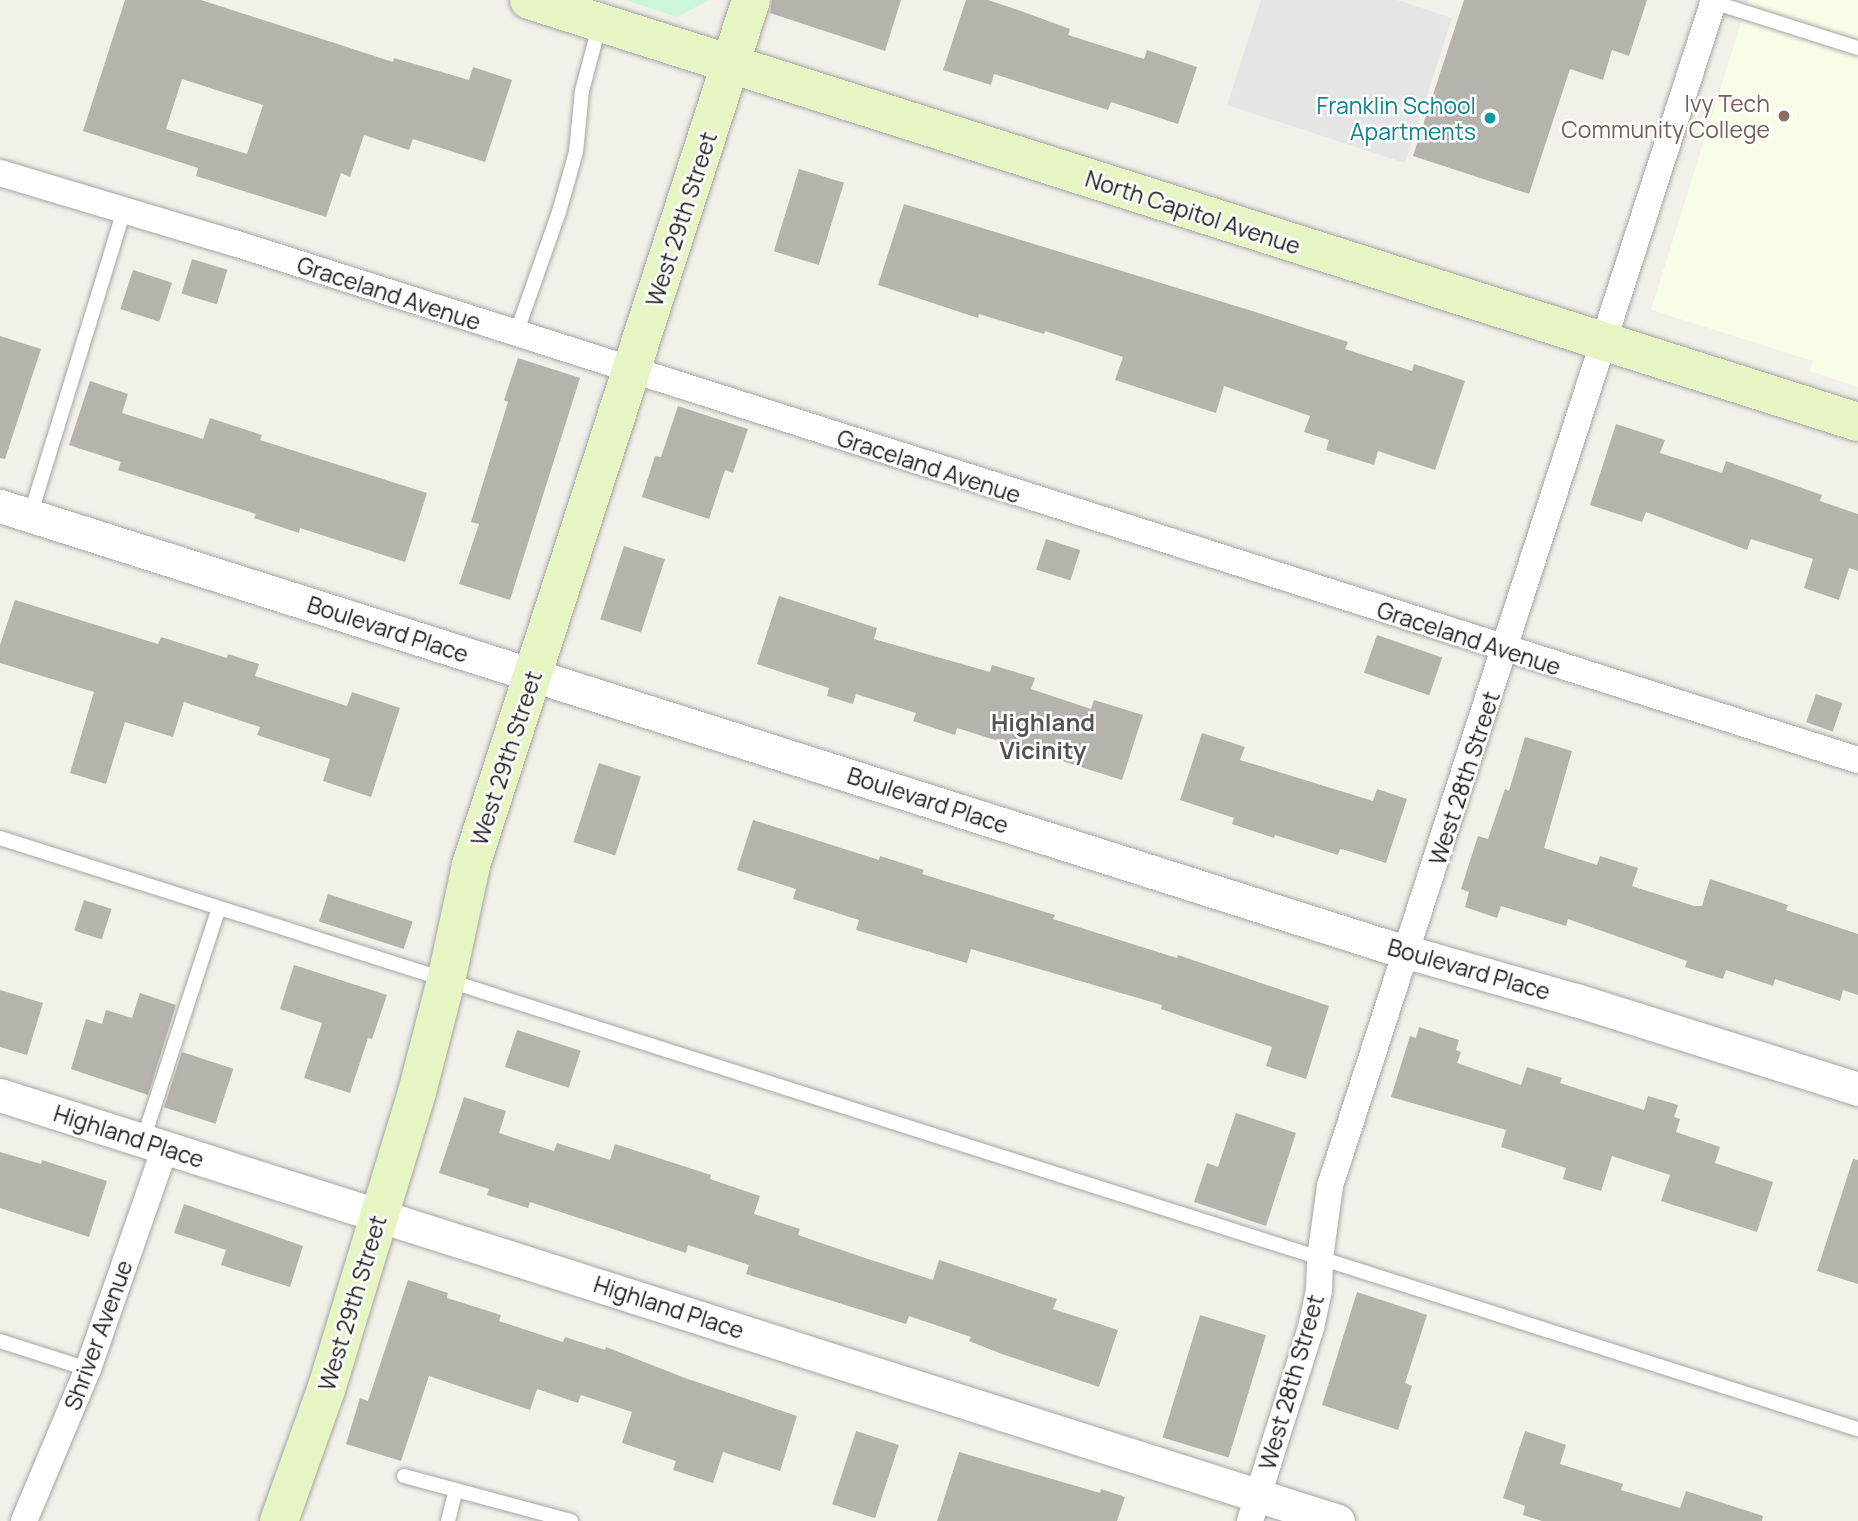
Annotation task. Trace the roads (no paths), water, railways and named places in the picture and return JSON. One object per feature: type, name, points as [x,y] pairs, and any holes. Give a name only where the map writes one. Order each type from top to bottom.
[{"type":"main road","name":"North Capitol Avenue","points":[[529,0],[1858,422]]},
{"type":"main road","name":"West 29th Street","points":[[279,1521],[326,1390],[417,1092],[446,981],[471,865],[751,0]]},
{"type":"street","name":"West 28th Street","points":[[1254,1508],[1311,1328],[1319,1291],[1320,1258],[1330,1185],[1506,650],[1713,1]]},
{"type":"street","name":"Graceland Avenue","points":[[0,173],[1858,760]]},
{"type":"street","name":"Boulevard Place","points":[[15,511],[1407,952],[1576,1000],[1858,1089]]},
{"type":"street","name":"Highland Place","points":[[0,1095],[379,1215],[1254,1508],[1338,1521]]},
{"type":"street","name":"Shriver Avenue","points":[[24,1521],[88,1369],[154,1144]]},
{"type":"lane","points":[[1713,1],[1858,48]]},
{"type":"lane","points":[[516,334],[559,212],[576,152],[582,91],[600,22]]},
{"type":"lane","points":[[15,511],[124,211]]},
{"type":"lane","points":[[0,838],[1858,1429]]},
{"type":"lane","points":[[154,1144],[219,908]]},
{"type":"lane","points":[[0,1341],[88,1369]]},
{"type":"lane","points":[[404,1476],[571,1521]]},
{"type":"lane","points":[[448,1521],[456,1490]]},
{"type":"place","name":"Ivy Tech Community College","points":[[1784,116]]},
{"type":"place","name":"Franklin School Apartments","points":[[1490,118]]},
{"type":"district","name":"Highland Vicinity","points":[[1043,736]]}]
